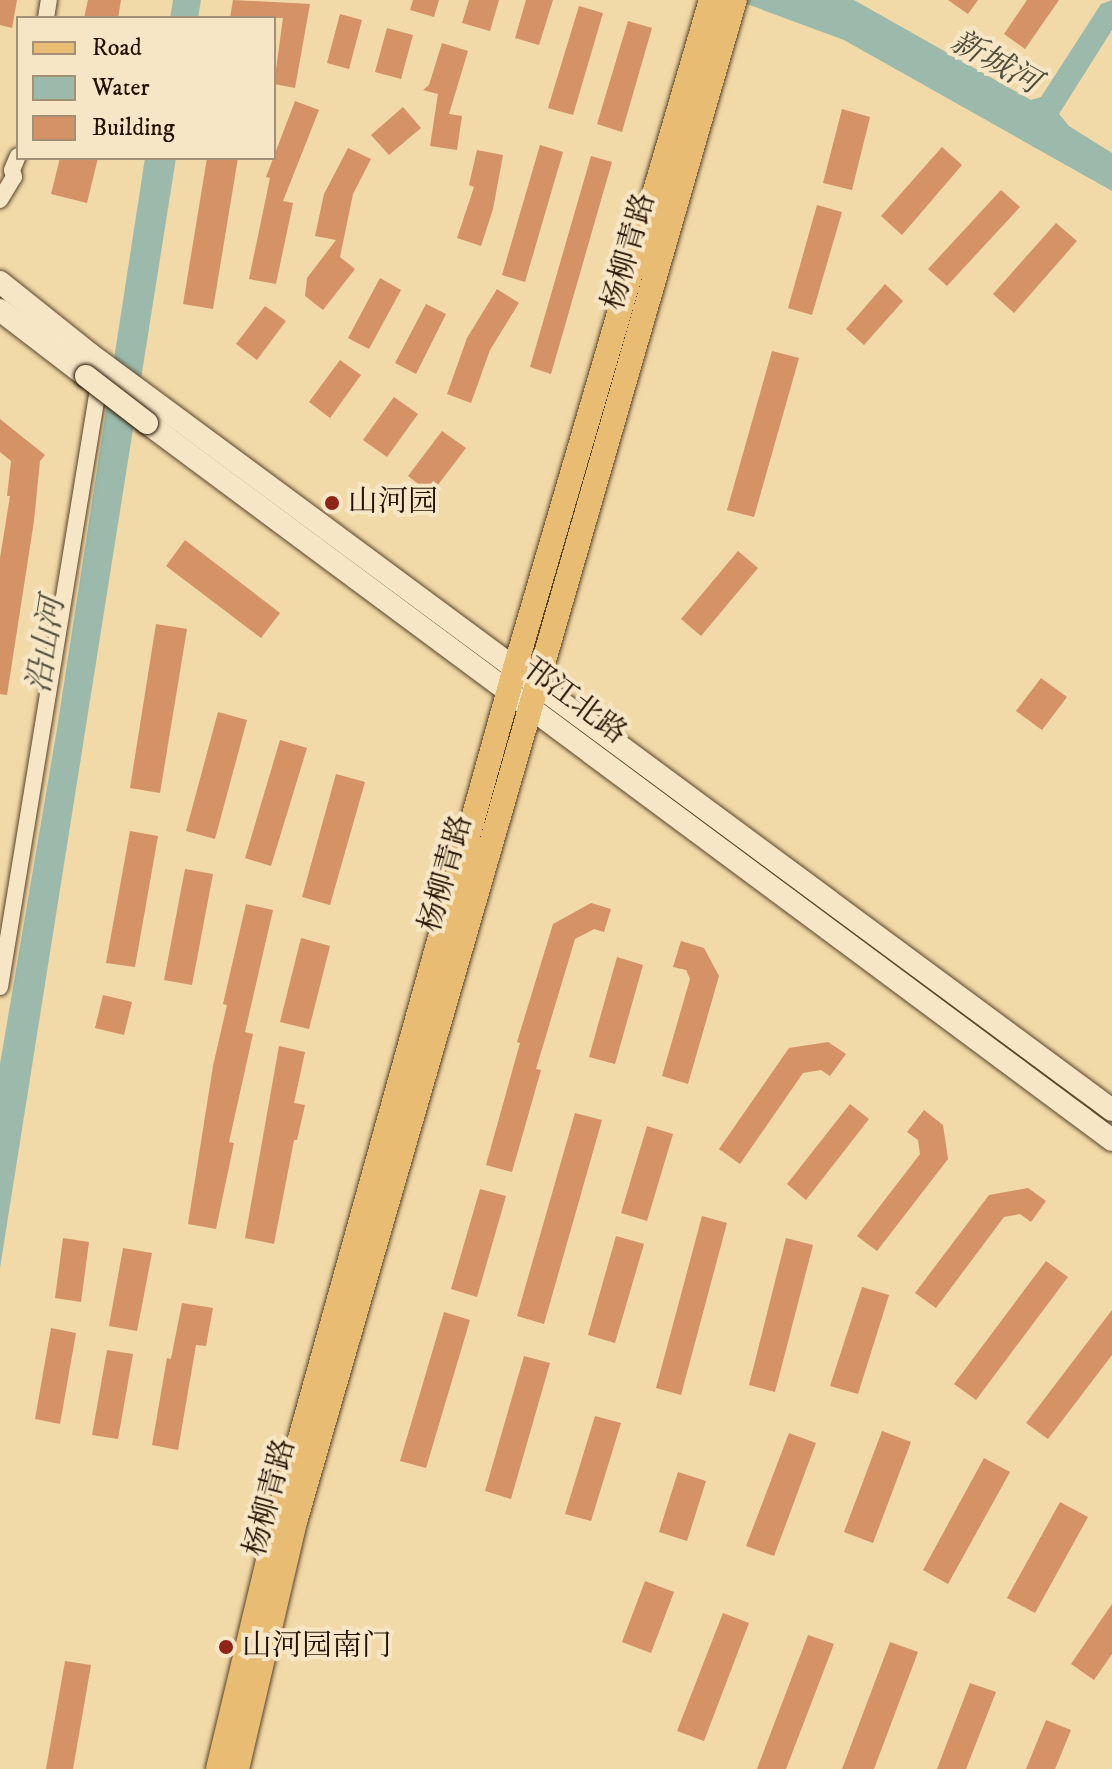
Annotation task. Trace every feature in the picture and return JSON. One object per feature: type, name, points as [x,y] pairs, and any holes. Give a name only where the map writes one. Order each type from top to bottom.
[{"type":"main road","name":"杨柳青路","points":[[237,1769],[295,1522],[532,694],[713,34],[711,0]]},
{"type":"main road","name":"杨柳青路","points":[[218,1769],[279,1514],[512,679],[713,34],[735,0]]},
{"type":"main road","name":"邗江北路","points":[[0,282],[93,364],[147,423],[512,679]]},
{"type":"main road","name":"邗江北路","points":[[0,310],[151,400],[1112,1140]]},
{"type":"main road","name":"邗江北路","points":[[532,694],[1112,1110]]},
{"type":"street","points":[[0,200],[14,177],[10,169]]},
{"type":"street","points":[[0,987],[93,364]]},
{"type":"water","points":[[173,0],[201,0],[198,16],[170,16]]},
{"type":"water","points":[[736,0],[854,0],[1031,100],[1041,97],[1101,4],[1112,0],[1112,30],[1059,114],[1069,126],[1112,153],[1112,191],[844,40]]},
{"type":"water","points":[[145,160],[176,160],[0,1268],[0,1064],[57,729]]},
{"type":"building","points":[[0,0],[17,0],[12,28],[0,25]]},
{"type":"building","points":[[88,0],[121,0],[118,16],[84,16]]},
{"type":"building","points":[[233,0],[310,4],[295,88],[276,84],[283,18],[230,16]]},
{"type":"building","points":[[413,0],[439,0],[434,17],[410,10]]},
{"type":"building","points":[[469,0],[499,0],[490,31],[462,23]]},
{"type":"building","points":[[526,0],[553,0],[539,45],[515,38]]},
{"type":"building","points":[[948,0],[978,0],[968,14]]},
{"type":"building","points":[[1027,0],[1059,0],[1025,49],[1004,34]]},
{"type":"building","points":[[579,6],[603,13],[573,115],[548,108]]},
{"type":"building","points":[[340,14],[362,20],[349,69],[327,63]]},
{"type":"building","points":[[628,21],[652,28],[622,132],[597,124]]},
{"type":"building","points":[[387,28],[413,35],[401,79],[375,72]]},
{"type":"building","points":[[442,43],[468,51],[449,114],[462,116],[457,150],[430,146],[438,94],[423,90],[429,85]]},
{"type":"building","points":[[295,101],[319,110],[283,201],[293,203],[276,284],[249,279],[270,178],[266,177],[272,160],[276,160],[276,151]]},
{"type":"building","points":[[403,107],[421,128],[389,155],[371,135]]},
{"type":"building","points":[[842,109],[870,117],[852,190],[823,183]]},
{"type":"building","points":[[540,145],[563,152],[525,282],[502,275]]},
{"type":"building","points":[[942,147],[962,165],[902,235],[881,216]]},
{"type":"building","points":[[348,148],[371,159],[353,194],[340,257],[355,269],[323,310],[305,296],[307,278],[336,240],[315,236],[324,194]]},
{"type":"building","points":[[477,150],[503,155],[493,209],[481,246],[457,238],[474,187],[469,185]]},
{"type":"building","points":[[591,156],[612,162],[551,374],[530,367]]},
{"type":"building","points":[[60,160],[98,160],[87,203],[51,194]]},
{"type":"building","points":[[207,160],[238,160],[213,309],[183,304]]},
{"type":"building","points":[[1001,190],[1020,207],[947,286],[928,269]]},
{"type":"building","points":[[817,205],[842,212],[812,315],[788,308]]},
{"type":"building","points":[[1056,223],[1077,241],[1014,313],[993,294]]},
{"type":"building","points":[[380,278],[401,290],[369,349],[348,338]]},
{"type":"building","points":[[885,284],[903,301],[864,345],[846,329]]},
{"type":"building","points":[[497,289],[519,303],[490,350],[471,403],[447,394],[467,338]]},
{"type":"building","points":[[426,304],[446,314],[416,374],[395,363]]},
{"type":"building","points":[[265,306],[286,321],[257,360],[236,344]]},
{"type":"building","points":[[772,351],[799,358],[754,517],[727,510]]},
{"type":"building","points":[[340,360],[361,375],[330,418],[309,402]]},
{"type":"building","points":[[394,397],[418,414],[387,457],[363,440]]},
{"type":"building","points":[[0,419],[45,455],[40,461],[34,521],[7,695],[0,694],[0,558],[10,496],[7,496],[11,461],[0,452]]},
{"type":"building","points":[[442,431],[466,448],[431,494],[408,476]]},
{"type":"building","points":[[185,540],[280,613],[261,638],[166,566]]},
{"type":"building","points":[[738,551],[758,568],[701,636],[681,619]]},
{"type":"building","points":[[156,624],[187,629],[160,793],[130,788]]},
{"type":"building","points":[[1041,678],[1067,697],[1042,730],[1016,711]]},
{"type":"building","points":[[218,712],[247,720],[215,839],[186,831]]},
{"type":"building","points":[[280,740],[307,748],[271,866],[245,858]]},
{"type":"building","points":[[336,774],[365,782],[330,905],[302,897]]},
{"type":"building","points":[[130,831],[158,836],[135,967],[106,963]]},
{"type":"building","points":[[185,869],[213,874],[192,985],[164,980]]},
{"type":"building","points":[[591,903],[611,909],[604,932],[594,929],[575,939],[536,1069],[541,1070],[512,1172],[486,1165],[520,1043],[517,1042],[553,924]]},
{"type":"building","points":[[246,904],[273,910],[245,1032],[253,1034],[229,1142],[234,1143],[216,1229],[188,1224],[213,1066],[227,1005],[223,1004]]},
{"type":"building","points":[[301,938],[330,946],[309,1029],[280,1022]]},
{"type":"building","points":[[681,941],[704,948],[719,976],[688,1084],[662,1076],[690,979],[686,970],[673,967]]},
{"type":"building","points":[[617,957],[643,965],[615,1064],[589,1057]]},
{"type":"building","points":[[103,995],[132,1002],[124,1035],[95,1028]]},
{"type":"building","points":[[828,1042],[846,1054],[830,1076],[821,1070],[803,1073],[740,1164],[719,1149],[789,1048]]},
{"type":"building","points":[[279,1046],[305,1052],[294,1103],[305,1105],[297,1140],[294,1140],[274,1244],[245,1238]]},
{"type":"building","points":[[850,1104],[869,1119],[806,1200],[787,1184]]},
{"type":"building","points":[[924,1110],[943,1125],[948,1159],[877,1251],[857,1236],[920,1154],[918,1140],[907,1132]]},
{"type":"building","points":[[575,1113],[602,1120],[544,1324],[517,1316]]},
{"type":"building","points":[[647,1126],[673,1134],[647,1221],[621,1213]]},
{"type":"building","points":[[1028,1188],[1046,1201],[1031,1222],[1020,1214],[1004,1217],[936,1308],[915,1293],[989,1195]]},
{"type":"building","points":[[480,1189],[506,1196],[477,1297],[451,1289]]},
{"type":"building","points":[[702,1216],[727,1223],[681,1395],[656,1388]]},
{"type":"building","points":[[616,1236],[644,1244],[615,1343],[588,1335]]},
{"type":"building","points":[[63,1238],[89,1242],[81,1302],[55,1298]]},
{"type":"building","points":[[786,1238],[813,1245],[775,1392],[749,1385]]},
{"type":"building","points":[[123,1248],[152,1253],[137,1331],[109,1326]]},
{"type":"building","points":[[1046,1261],[1068,1277],[976,1400],[954,1384]]},
{"type":"building","points":[[862,1287],[889,1295],[858,1394],[830,1386]]},
{"type":"building","points":[[182,1303],[213,1308],[206,1346],[196,1345],[178,1450],[152,1445],[167,1358],[171,1359]]},
{"type":"building","points":[[1112,1310],[1112,1355],[1048,1439],[1026,1423]]},
{"type":"building","points":[[444,1312],[470,1320],[426,1468],[400,1461]]},
{"type":"building","points":[[51,1328],[76,1333],[60,1424],[35,1419]]},
{"type":"building","points":[[107,1350],[133,1354],[118,1439],[92,1435]]},
{"type":"building","points":[[524,1356],[550,1363],[511,1499],[485,1491]]},
{"type":"building","points":[[595,1416],[621,1423],[591,1521],[565,1514]]},
{"type":"building","points":[[882,1431],[911,1442],[873,1543],[844,1532]]},
{"type":"building","points":[[789,1433],[816,1443],[774,1556],[746,1546]]},
{"type":"building","points":[[984,1458],[1010,1472],[948,1584],[923,1570]]},
{"type":"building","points":[[678,1472],[706,1481],[687,1541],[659,1532]]},
{"type":"building","points":[[1060,1502],[1088,1517],[1035,1613],[1007,1598]]},
{"type":"building","points":[[645,1581],[674,1592],[651,1653],[622,1642]]},
{"type":"building","points":[[1112,1604],[1112,1654],[1094,1680],[1071,1664]]},
{"type":"building","points":[[723,1613],[749,1623],[704,1741],[677,1731]]},
{"type":"building","points":[[808,1635],[834,1644],[786,1769],[757,1769]]},
{"type":"building","points":[[890,1642],[918,1652],[874,1769],[842,1769]]},
{"type":"building","points":[[65,1661],[91,1665],[73,1769],[46,1769]]},
{"type":"building","points":[[970,1683],[996,1692],[966,1769],[937,1769]]},
{"type":"building","points":[[1046,1720],[1071,1730],[1055,1769],[1026,1769]]},
{"type":"place","name":"山河园","points":[[332,503]]},
{"type":"place","name":"山河园南门","points":[[226,1647]]},
{"type":"water label","name":"新城河","points":[[995,63]]},
{"type":"water label","name":"沿山河","points":[[47,645]]}]
